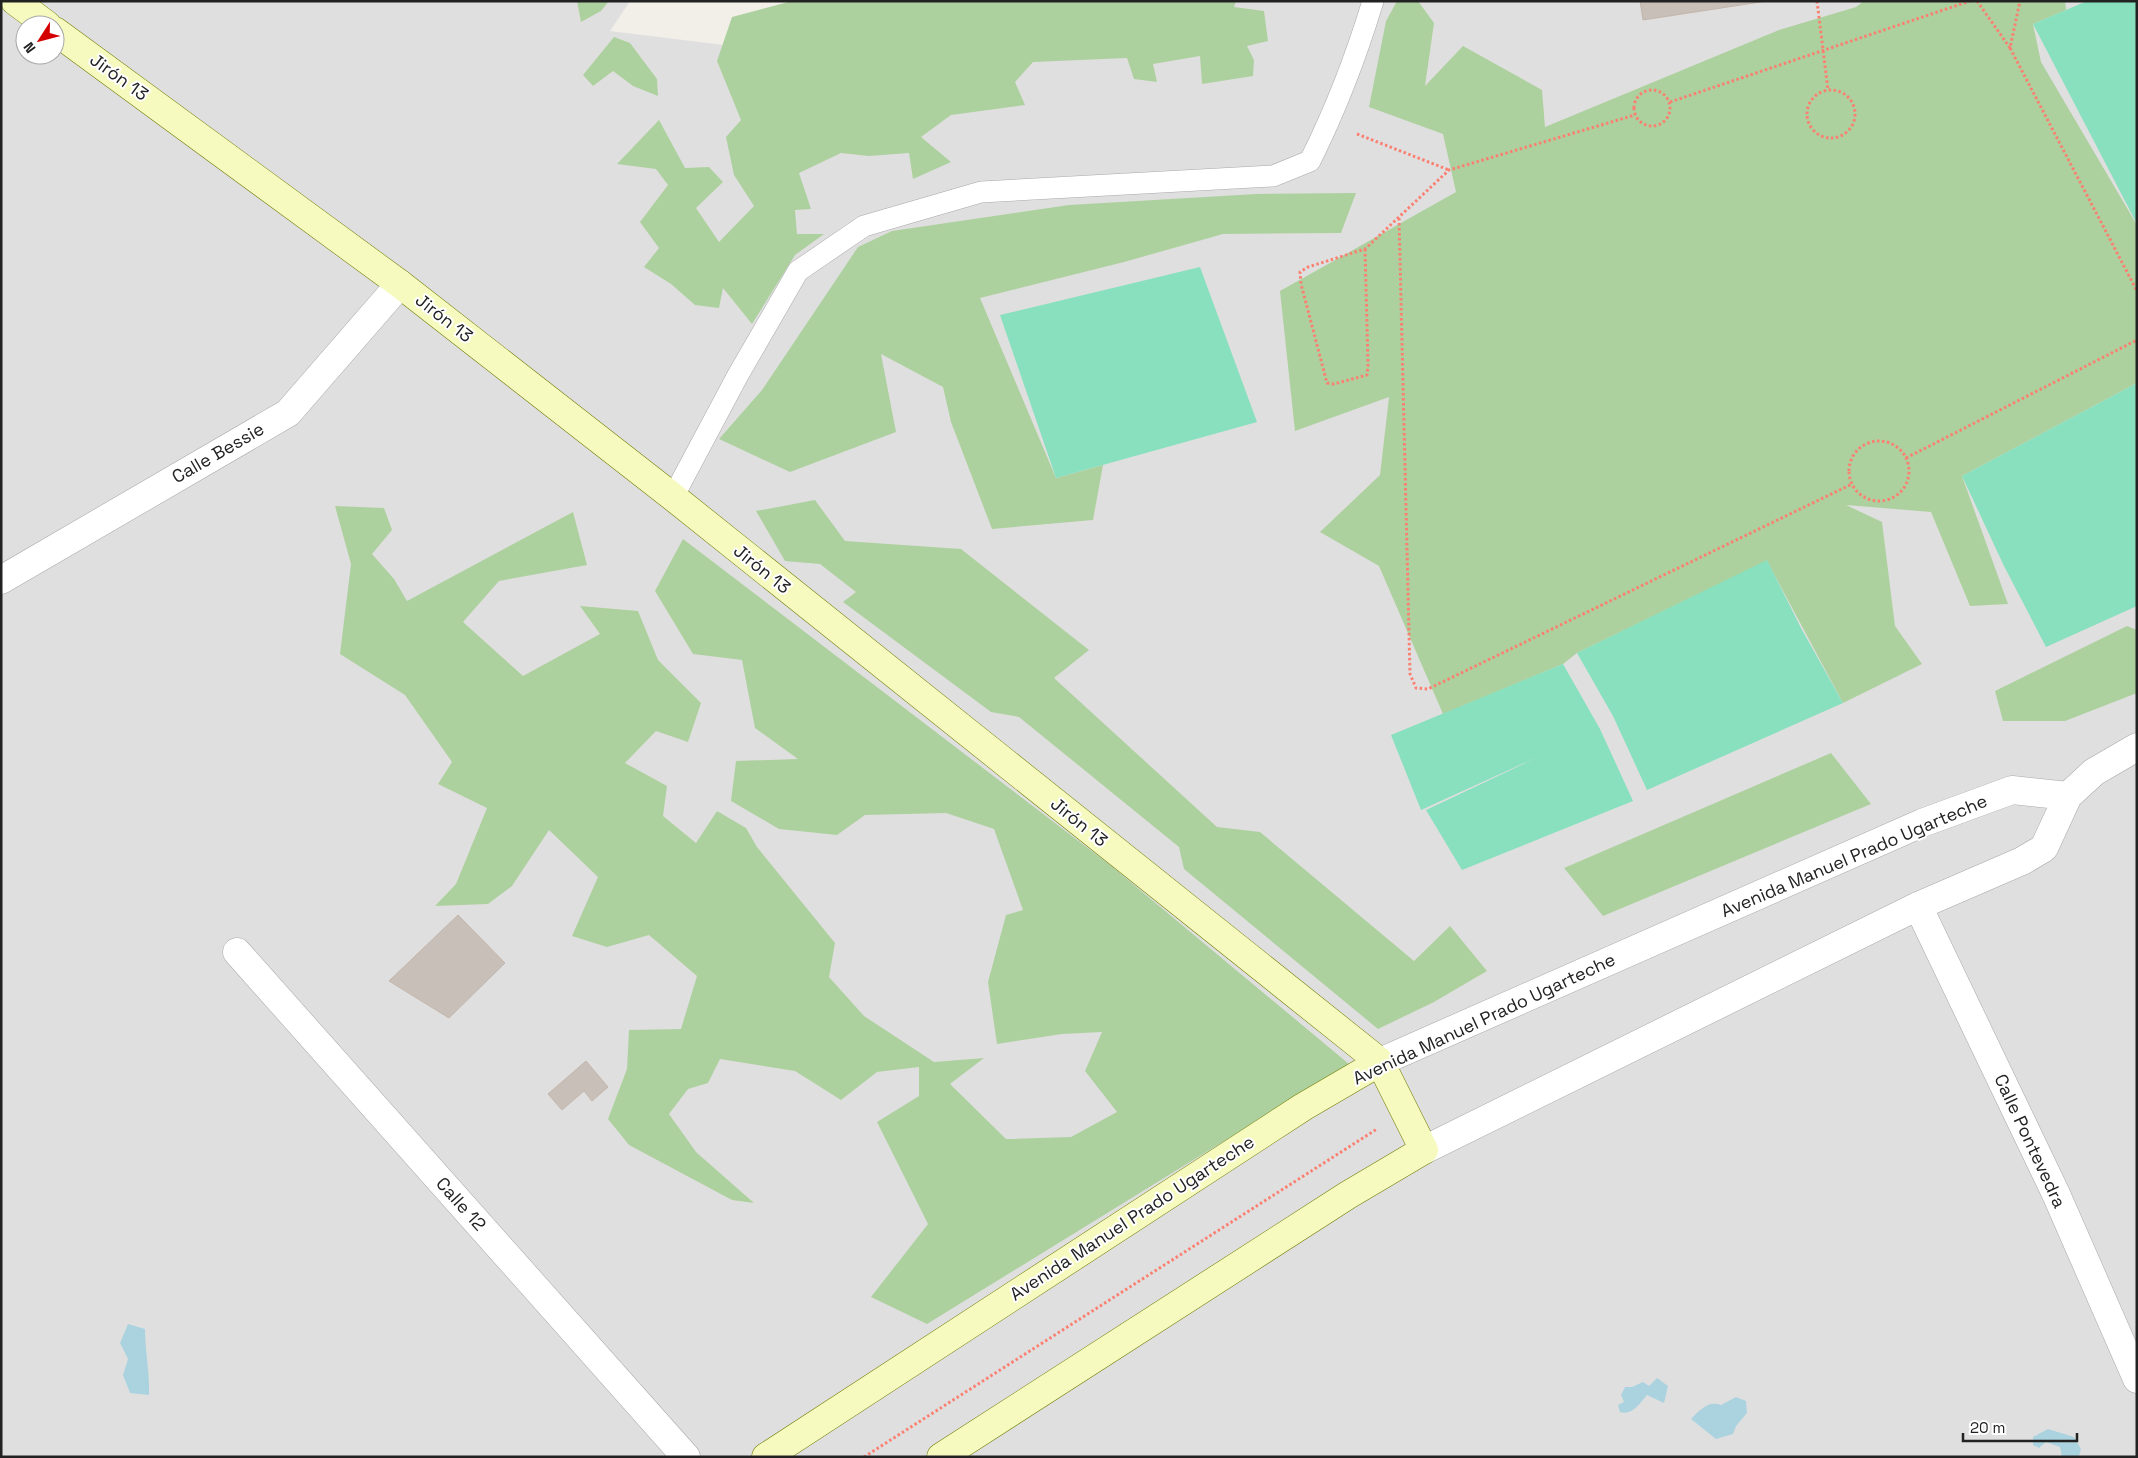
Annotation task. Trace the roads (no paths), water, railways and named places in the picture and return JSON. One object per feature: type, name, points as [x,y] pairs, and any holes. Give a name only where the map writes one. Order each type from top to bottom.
[{"type":"street","points":[[15,1],[34,15]]},
{"type":"street","name":"Jirón 13","points":[[65,38],[400,284],[673,498],[1380,1062],[1424,1150]]},
{"type":"street","name":"Calle Bessie","points":[[1,580],[288,413],[400,284]]},
{"type":"street","points":[[941,1457],[1348,1195],[1424,1150],[1918,906],[2022,861],[2044,848],[2068,796],[2094,772],[2137,747]]},
{"type":"street","name":"Avenida Manuel Prado Ugarteche","points":[[766,1457],[1295,1112],[1380,1062],[1922,823],[2012,790],[2068,796]]},
{"type":"street","name":"Calle Pontevedra","points":[[1918,906],[2056,1194],[2137,1379]]},
{"type":"street","name":"Calle 12","points":[[237,952],[686,1457]]},
{"type":"lane","points":[[673,498],[738,374],[798,271],[864,226],[981,192],[1273,176],[1310,161],[1329,123],[1357,55],[1374,1]]},
{"type":"water","points":[[128,1324],[145,1329],[149,1395],[130,1393],[123,1375],[128,1359],[120,1343]]},
{"type":"water","points":[[1657,1378],[1668,1386],[1664,1403],[1647,1395],[1632,1410],[1624,1413],[1620,1412],[1618,1405],[1624,1402],[1621,1395],[1625,1387],[1632,1387],[1643,1382],[1649,1386]]},
{"type":"water","points":[[1736,1397],[1746,1401],[1747,1413],[1736,1426],[1733,1434],[1716,1439],[1691,1419],[1708,1405],[1721,1405]]},
{"type":"water","points":[[2048,1429],[2074,1437],[2081,1449],[2079,1456],[2062,1457],[2060,1447],[2046,1442],[2039,1448],[2033,1445],[2033,1437]]}]
